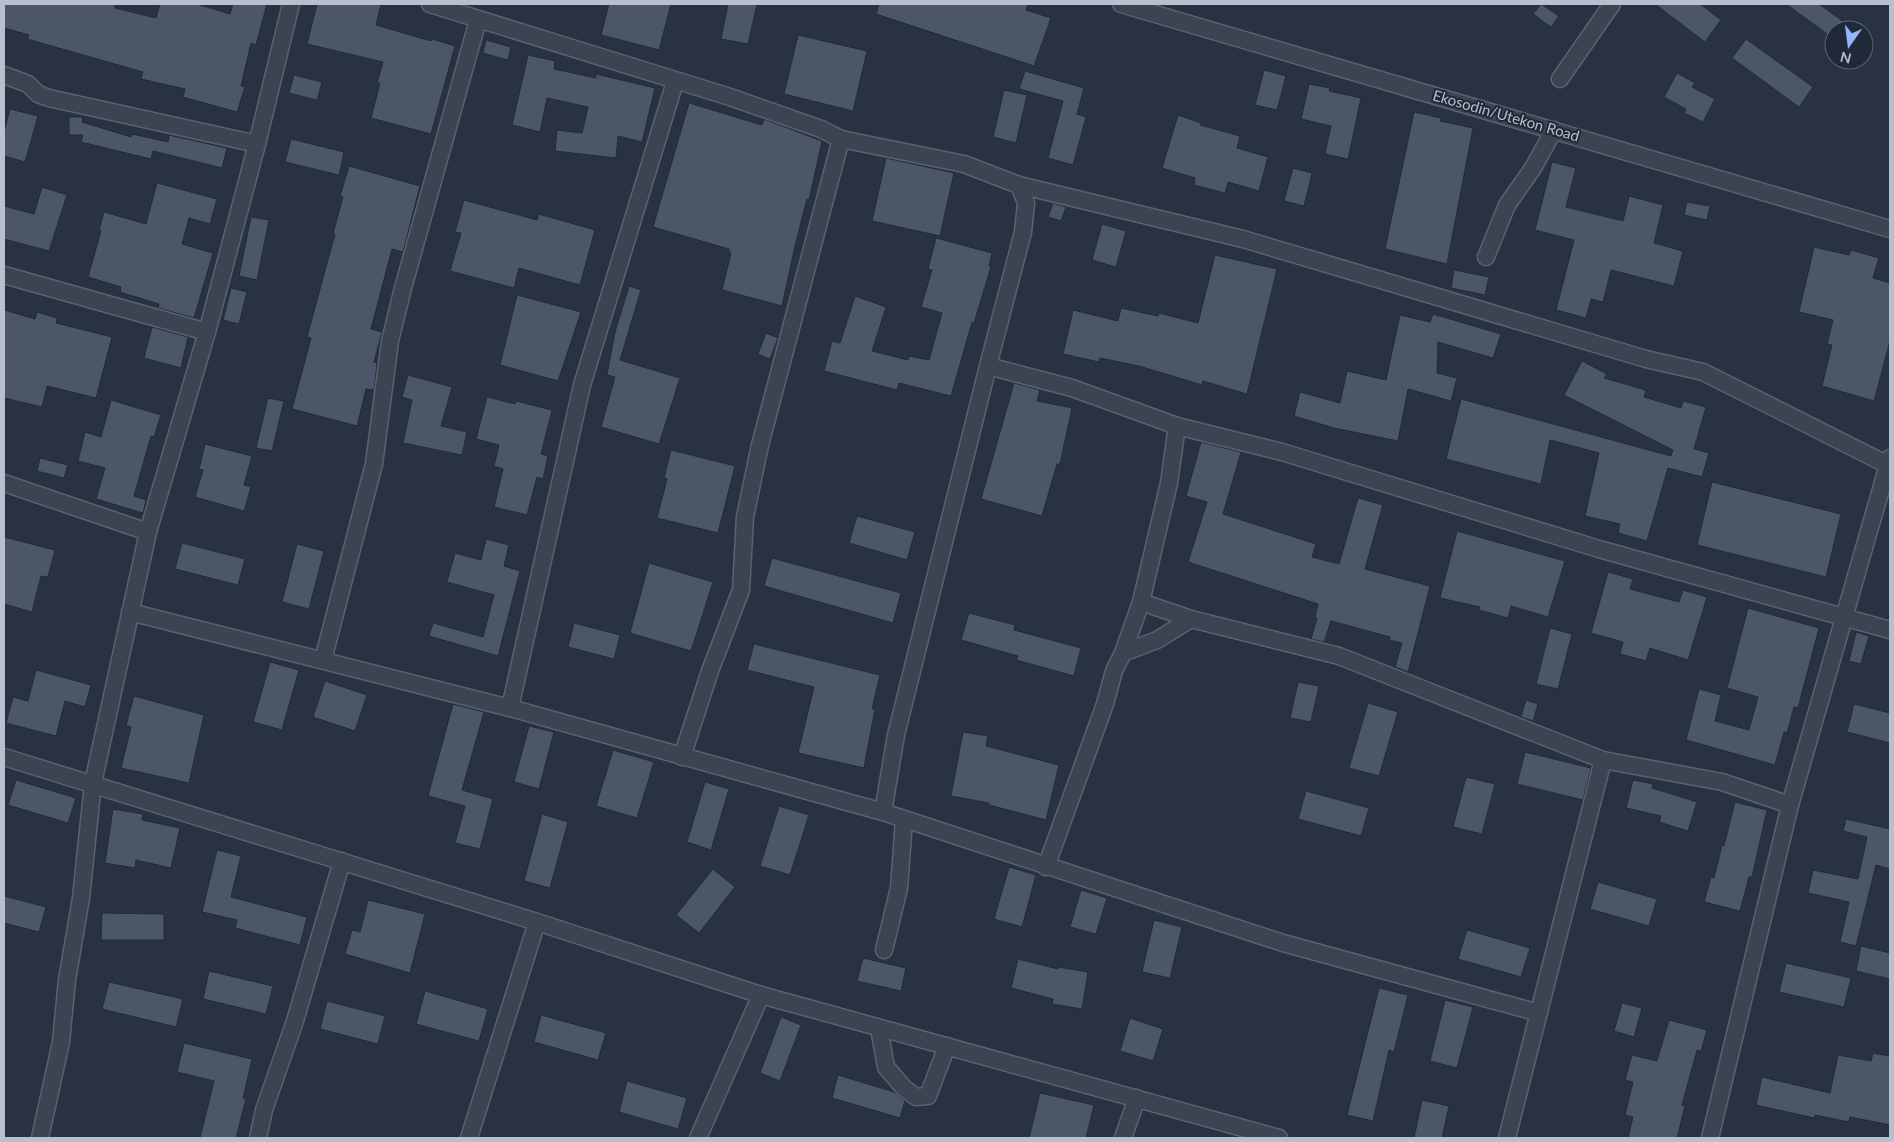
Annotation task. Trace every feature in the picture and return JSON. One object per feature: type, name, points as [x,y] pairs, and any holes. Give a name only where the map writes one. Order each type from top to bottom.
[{"type":"street","points":[[40,1138],[61,1042],[67,980],[81,898],[93,783],[130,612],[148,532],[207,332],[257,144],[291,4]]},
{"type":"street","points":[[430,4],[675,82],[730,97],[821,128],[841,139],[964,164],[1019,185],[1243,239],[1646,359],[1703,372],[1889,462],[1846,617],[1790,805],[1710,1138]]},
{"type":"street","name":"Ekosodin/Utekon Road","points":[[1122,4],[1890,229]]},
{"type":"street","points":[[1560,79],[1612,4]]},
{"type":"street","points":[[322,660],[374,464],[390,341],[478,20]]},
{"type":"street","points":[[4,75],[28,84],[38,94],[49,98],[257,144]]},
{"type":"street","points":[[510,708],[582,385],[675,82]]},
{"type":"street","points":[[1486,257],[1507,205],[1533,168],[1554,130]]},
{"type":"street","points":[[682,756],[710,671],[741,590],[745,518],[760,446],[841,139]]},
{"type":"street","points":[[882,812],[896,735],[1023,232],[1026,204],[1019,185]]},
{"type":"street","points":[[4,275],[207,332]]},
{"type":"street","points":[[988,366],[1072,388],[1177,426],[1282,452],[1599,549],[1890,630]]},
{"type":"street","points":[[1046,867],[1105,704],[1114,670],[1141,602],[1169,483],[1177,426]]},
{"type":"street","points":[[4,483],[148,532]]},
{"type":"street","points":[[1141,602],[1192,619],[1339,656],[1603,760],[1722,782],[1790,805]]},
{"type":"street","points":[[130,612],[510,708],[882,812],[1284,943],[1539,1013]]},
{"type":"street","points":[[1122,652],[1156,640],[1192,619]]},
{"type":"street","points":[[4,757],[537,922],[761,995],[1279,1138]]},
{"type":"street","points":[[1507,1138],[1603,760]]},
{"type":"street","points":[[884,950],[899,888],[904,820]]},
{"type":"street","points":[[258,1138],[264,1110],[295,1021],[342,861]]},
{"type":"street","points":[[469,1138],[537,922]]},
{"type":"street","points":[[698,1138],[761,995]]},
{"type":"street","points":[[879,1028],[886,1067],[904,1088],[916,1097],[928,1096],[948,1046]]},
{"type":"street","points":[[1123,1138],[1136,1098]]},
{"type":"building","points":[[4,4],[115,4],[115,8],[156,18],[160,4],[197,4],[230,14],[233,4],[267,4],[256,45],[251,43],[241,86],[245,87],[237,112],[183,97],[185,89],[141,79],[143,72],[27,39],[29,35],[4,28]]},
{"type":"building","points":[[317,4],[381,4],[376,25],[455,46],[431,134],[371,118],[383,62],[307,44]]},
{"type":"building","points":[[609,4],[671,4],[659,50],[601,35]]},
{"type":"building","points":[[728,4],[757,4],[748,44],[721,39]]},
{"type":"building","points":[[879,4],[1028,4],[1026,10],[1051,18],[1034,66],[876,14]]},
{"type":"building","points":[[1541,4],[1559,16],[1551,27],[1533,14]]},
{"type":"building","points":[[1655,4],[1700,4],[1721,20],[1705,42]]},
{"type":"building","points":[[1786,4],[1819,4],[1841,20],[1824,20],[1824,32]]},
{"type":"building","points":[[798,35],[867,51],[853,111],[784,94]]},
{"type":"building","points":[[1746,39],[1813,87],[1799,107],[1732,58]]},
{"type":"building","points":[[486,40],[511,47],[508,60],[483,53]]},
{"type":"building","points":[[528,55],[555,61],[554,69],[596,78],[596,74],[655,88],[642,142],[618,136],[616,158],[555,151],[557,130],[582,133],[588,107],[547,98],[540,132],[512,125]]},
{"type":"building","points":[[1264,70],[1286,76],[1277,110],[1255,105]]},
{"type":"building","points":[[1025,71],[1084,88],[1077,114],[1086,117],[1073,165],[1048,158],[1063,101],[1019,89]]},
{"type":"building","points":[[1677,73],[1695,83],[1692,87],[1715,99],[1703,122],[1684,113],[1686,109],[1664,97]]},
{"type":"building","points":[[294,75],[322,82],[317,100],[289,93]]},
{"type":"building","points":[[1309,84],[1330,88],[1329,91],[1361,98],[1348,159],[1325,154],[1331,126],[1301,119]]},
{"type":"building","points":[[1004,90],[1027,95],[1016,143],[993,137]]},
{"type":"building","points":[[689,103],[762,125],[764,119],[822,141],[809,200],[807,199],[795,246],[782,306],[722,290],[731,253],[729,253],[729,249],[653,227]]},
{"type":"building","points":[[10,109],[38,116],[25,162],[4,156],[4,132]]},
{"type":"building","points":[[1414,112],[1441,118],[1440,121],[1473,128],[1447,264],[1385,249]]},
{"type":"building","points":[[1178,115],[1201,123],[1200,125],[1240,136],[1237,148],[1268,157],[1259,191],[1228,182],[1225,193],[1194,185],[1195,178],[1162,168]]},
{"type":"building","points":[[69,117],[83,117],[82,122],[131,137],[132,134],[168,142],[169,135],[227,148],[222,168],[153,151],[151,159],[81,142],[83,135],[69,135]]},
{"type":"building","points":[[291,139],[344,152],[339,175],[285,162]]},
{"type":"building","points":[[886,158],[954,173],[940,236],[872,221]]},
{"type":"building","points":[[1552,162],[1576,168],[1566,207],[1623,221],[1629,196],[1663,205],[1654,243],[1683,251],[1674,286],[1611,270],[1603,302],[1591,299],[1586,318],[1556,310],[1574,240],[1535,230]]},
{"type":"building","points":[[349,166],[420,186],[403,252],[392,249],[371,329],[382,332],[374,362],[377,363],[374,390],[366,389],[357,426],[292,409],[311,338],[307,337],[335,234],[333,233],[343,197],[340,196]]},
{"type":"building","points":[[1293,168],[1312,173],[1304,206],[1284,201]]},
{"type":"building","points":[[157,183],[217,199],[210,224],[189,218],[182,244],[213,253],[194,318],[158,308],[159,304],[120,292],[121,287],[88,277],[101,231],[99,230],[104,212],[146,224]]},
{"type":"building","points":[[42,187],[67,195],[49,251],[4,239],[4,206],[34,214]]},
{"type":"building","points":[[464,200],[537,220],[539,214],[595,230],[580,285],[519,268],[514,288],[450,271],[461,233],[455,232]]},
{"type":"building","points":[[1687,202],[1710,206],[1707,220],[1684,215]]},
{"type":"building","points":[[1053,203],[1066,207],[1061,221],[1048,217]]},
{"type":"building","points":[[251,217],[269,220],[257,280],[239,276]]},
{"type":"building","points":[[1102,224],[1126,231],[1116,267],[1092,260]]},
{"type":"building","points":[[936,238],[992,253],[989,266],[991,267],[974,323],[972,322],[951,396],[899,383],[897,390],[824,371],[832,341],[840,343],[855,296],[886,307],[872,351],[908,360],[909,356],[929,360],[942,313],[921,307],[932,270],[928,269]]},
{"type":"building","points":[[1814,247],[1849,255],[1851,250],[1879,258],[1873,278],[1890,283],[1890,341],[1874,401],[1822,386],[1832,345],[1827,344],[1833,320],[1799,312]]},
{"type":"building","points":[[1215,255],[1277,269],[1247,394],[1203,381],[1202,385],[1139,366],[1100,358],[1099,362],[1063,354],[1073,310],[1118,321],[1121,308],[1158,316],[1159,313],[1198,323]]},
{"type":"building","points":[[1454,270],[1489,277],[1485,295],[1451,288]]},
{"type":"building","points":[[629,286],[641,290],[620,360],[680,378],[659,444],[601,427],[615,377],[607,375],[615,332]]},
{"type":"building","points":[[231,288],[247,292],[239,324],[223,320]]},
{"type":"building","points":[[517,295],[581,312],[558,381],[500,365]]},
{"type":"building","points":[[4,310],[35,319],[37,312],[57,318],[56,323],[112,337],[96,398],[47,386],[42,407],[4,398]]},
{"type":"building","points":[[1433,314],[1501,334],[1493,358],[1438,342],[1437,373],[1457,378],[1451,401],[1408,389],[1398,441],[1334,428],[1294,416],[1300,392],[1340,403],[1347,371],[1386,380],[1400,315],[1430,322]]},
{"type":"building","points":[[152,327],[188,337],[181,368],[144,358]]},
{"type":"building","points":[[766,333],[778,338],[770,359],[758,354]]},
{"type":"building","points":[[1582,361],[1607,374],[1604,378],[1646,390],[1644,397],[1681,408],[1683,401],[1706,407],[1694,449],[1709,453],[1702,477],[1668,468],[1647,541],[1618,533],[1620,524],[1585,516],[1599,453],[1550,440],[1541,484],[1446,459],[1461,399],[1671,456],[1673,450],[1564,395]]},
{"type":"building","points":[[408,375],[452,387],[441,426],[467,432],[462,455],[403,443],[412,400],[402,397]]},
{"type":"building","points":[[1014,383],[1040,390],[1037,401],[1072,408],[1060,464],[1057,464],[1042,516],[981,499]]},
{"type":"building","points":[[487,397],[515,404],[516,401],[552,410],[541,454],[548,456],[543,479],[537,477],[527,515],[494,507],[503,469],[494,466],[499,445],[476,439]]},
{"type":"building","points":[[268,398],[284,401],[272,451],[256,448]]},
{"type":"building","points":[[111,400],[161,415],[154,437],[151,436],[134,496],[146,500],[143,513],[96,499],[105,468],[78,461],[85,432],[101,437]]},
{"type":"building","points":[[1201,442],[1241,452],[1223,514],[1316,544],[1312,557],[1339,564],[1358,498],[1383,505],[1365,569],[1430,586],[1408,672],[1395,667],[1402,643],[1389,640],[1390,637],[1331,621],[1324,642],[1311,639],[1317,618],[1315,617],[1318,604],[1188,562],[1207,502],[1186,496]]},
{"type":"building","points":[[205,444],[252,456],[244,485],[251,487],[244,511],[195,497],[203,470],[199,469]]},
{"type":"building","points":[[671,450],[735,466],[718,533],[657,518],[667,479],[664,478]]},
{"type":"building","points":[[40,458],[68,465],[64,478],[37,471]]},
{"type":"building","points":[[1712,482],[1841,514],[1826,577],[1697,545]]},
{"type":"building","points":[[857,516],[915,532],[907,560],[849,543]]},
{"type":"building","points":[[1457,531],[1565,561],[1548,617],[1511,606],[1508,618],[1479,610],[1480,607],[1440,598]]},
{"type":"building","points":[[4,537],[55,550],[48,577],[41,576],[32,612],[4,604]]},
{"type":"building","points":[[486,539],[509,545],[504,566],[520,571],[498,656],[429,636],[433,623],[483,637],[494,595],[447,582],[455,553],[481,560]]},
{"type":"building","points":[[182,543],[245,559],[238,585],[175,569]]},
{"type":"building","points":[[297,544],[324,551],[309,609],[282,602]]},
{"type":"building","points":[[772,558],[901,593],[893,623],[764,586]]},
{"type":"building","points":[[649,563],[713,582],[691,651],[630,633]]},
{"type":"building","points":[[1608,572],[1633,579],[1630,589],[1679,602],[1683,590],[1707,597],[1688,660],[1650,648],[1646,661],[1620,654],[1623,642],[1591,633]]},
{"type":"building","points":[[1748,608],[1819,628],[1798,708],[1794,707],[1787,733],[1784,732],[1775,765],[1686,740],[1699,689],[1721,695],[1715,721],[1749,730],[1758,697],[1727,688]]},
{"type":"building","points":[[969,613],[1015,625],[1014,630],[1081,648],[1074,676],[1016,660],[1018,656],[961,640]]},
{"type":"building","points":[[574,623],[620,635],[614,659],[568,647]]},
{"type":"building","points":[[1550,628],[1572,634],[1558,689],[1536,684]]},
{"type":"building","points":[[1856,632],[1869,636],[1861,664],[1849,661]]},
{"type":"building","points":[[754,644],[880,675],[872,709],[875,709],[864,768],[798,753],[814,687],[747,670]]},
{"type":"building","points":[[270,662],[299,670],[282,730],[253,722]]},
{"type":"building","points":[[36,670],[91,685],[85,707],[65,701],[56,736],[6,723],[13,697],[28,701]]},
{"type":"building","points":[[325,681],[367,695],[355,731],[313,717]]},
{"type":"building","points":[[1298,682],[1319,686],[1311,722],[1290,718]]},
{"type":"building","points":[[134,696],[204,715],[189,783],[121,768],[131,727],[126,725]]},
{"type":"building","points":[[1526,700],[1538,704],[1533,721],[1521,717]]},
{"type":"building","points":[[1368,703],[1398,712],[1379,776],[1349,768]]},
{"type":"building","points":[[453,704],[484,712],[462,790],[493,799],[480,849],[455,843],[465,806],[428,796]]},
{"type":"building","points":[[1854,704],[1890,713],[1890,743],[1847,732]]},
{"type":"building","points":[[529,726],[554,732],[539,789],[514,782]]},
{"type":"building","points":[[963,732],[988,736],[986,746],[1059,765],[1046,820],[989,805],[989,803],[951,796]]},
{"type":"building","points":[[613,750],[654,762],[637,818],[596,806]]},
{"type":"building","points":[[1525,752],[1591,768],[1583,800],[1517,784]]},
{"type":"building","points":[[1466,777],[1495,784],[1482,834],[1453,827]]},
{"type":"building","points":[[16,780],[76,798],[68,823],[8,805]]},
{"type":"building","points":[[1633,780],[1653,784],[1652,788],[1697,802],[1688,831],[1659,822],[1661,816],[1626,808]]},
{"type":"building","points":[[705,782],[729,789],[711,850],[687,842]]},
{"type":"building","points":[[1306,791],[1369,808],[1361,836],[1298,819]]},
{"type":"building","points":[[1735,802],[1767,810],[1752,877],[1749,877],[1740,911],[1704,902],[1711,877],[1714,878],[1722,845],[1724,846]]},
{"type":"building","points":[[779,806],[809,815],[790,875],[760,866]]},
{"type":"building","points":[[113,809],[143,814],[142,820],[180,828],[171,868],[136,860],[135,868],[105,863]]},
{"type":"building","points":[[542,814],[568,822],[550,888],[524,881]]},
{"type":"building","points":[[1846,819],[1890,829],[1890,869],[1876,865],[1856,946],[1840,942],[1849,902],[1808,893],[1813,870],[1858,879],[1867,837],[1843,831]]},
{"type":"building","points":[[217,850],[241,856],[231,897],[307,917],[300,945],[235,928],[237,920],[202,912]]},
{"type":"building","points":[[1009,867],[1036,875],[1022,927],[994,919]]},
{"type":"building","points":[[713,869],[735,887],[699,933],[676,915]]},
{"type":"building","points":[[1598,882],[1657,899],[1649,926],[1590,909]]},
{"type":"building","points":[[1081,890],[1107,898],[1096,934],[1070,927]]},
{"type":"building","points":[[4,896],[46,907],[39,932],[4,923]]},
{"type":"building","points":[[368,900],[425,914],[410,973],[345,954],[352,930],[360,932]]},
{"type":"building","points":[[102,913],[164,914],[164,940],[101,940]]},
{"type":"building","points":[[1154,920],[1182,927],[1170,978],[1142,972]]},
{"type":"building","points":[[1467,930],[1530,948],[1521,977],[1458,959]]},
{"type":"building","points":[[1861,946],[1890,953],[1890,979],[1856,971]]},
{"type":"building","points":[[863,958],[906,968],[901,991],[857,981]]},
{"type":"building","points":[[1018,959],[1058,969],[1058,967],[1088,972],[1082,1009],[1052,1004],[1053,999],[1011,988]]},
{"type":"building","points":[[1786,963],[1851,978],[1844,1007],[1779,992]]},
{"type":"building","points":[[209,971],[273,986],[266,1014],[203,999]]},
{"type":"building","points":[[109,982],[183,999],[176,1027],[102,1009]]},
{"type":"building","points":[[1379,988],[1408,995],[1394,1052],[1389,1050],[1373,1121],[1347,1115]]},
{"type":"building","points":[[425,991],[488,1009],[479,1041],[416,1024]]},
{"type":"building","points":[[1445,1000],[1473,1007],[1457,1068],[1430,1061]]},
{"type":"building","points":[[327,1001],[385,1016],[378,1044],[320,1029]]},
{"type":"building","points":[[1622,1003],[1642,1008],[1634,1037],[1614,1031]]},
{"type":"building","points":[[541,1015],[606,1033],[598,1060],[534,1042]]},
{"type":"building","points":[[781,1017],[801,1025],[780,1081],[760,1073]]},
{"type":"building","points":[[1130,1018],[1163,1029],[1153,1061],[1120,1051]]},
{"type":"building","points":[[1669,1020],[1707,1030],[1701,1051],[1697,1050],[1682,1105],[1685,1106],[1677,1138],[1628,1138],[1633,1117],[1625,1115],[1633,1082],[1625,1080],[1632,1055],[1657,1061]]},
{"type":"building","points":[[184,1043],[252,1059],[243,1098],[246,1099],[236,1138],[200,1138],[214,1081],[177,1072]]},
{"type":"building","points":[[1873,1053],[1890,1056],[1890,1125],[1850,1117],[1849,1122],[1815,1115],[1814,1118],[1756,1105],[1762,1077],[1830,1093],[1838,1055],[1871,1061]]},
{"type":"building","points":[[838,1075],[894,1092],[905,1101],[900,1118],[832,1098]]},
{"type":"building","points":[[627,1081],[687,1098],[678,1129],[619,1112]]},
{"type":"building","points":[[1040,1093],[1094,1105],[1086,1138],[1029,1138]]},
{"type":"building","points":[[1422,1100],[1449,1106],[1442,1138],[1414,1138]]}]
